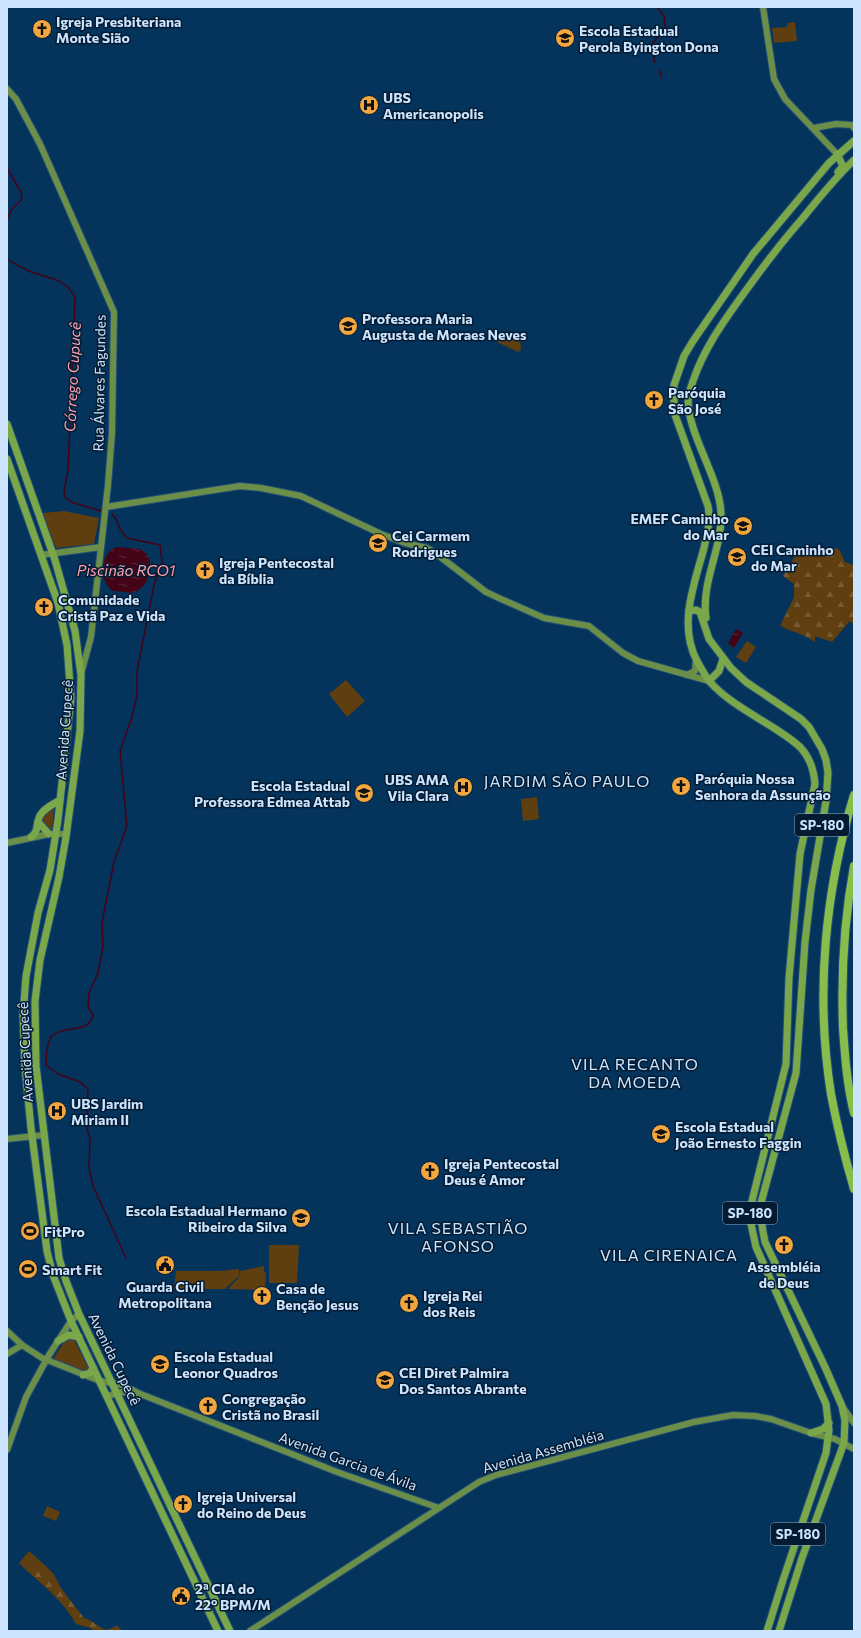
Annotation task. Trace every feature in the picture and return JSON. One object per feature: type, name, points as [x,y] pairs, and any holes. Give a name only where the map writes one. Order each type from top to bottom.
[{"type":"highway","points":[[854,795],[834,875],[828,914],[823,1012],[826,1057],[832,1095],[840,1135],[854,1189]]},
{"type":"highway","points":[[854,866],[847,911],[842,988],[845,1067],[854,1113]]},
{"type":"main road","points":[[723,659],[719,671],[710,681],[696,659],[688,630],[689,611],[707,534],[710,514],[675,417],[673,400],[676,378],[688,349],[758,248],[837,154],[854,141]]},
{"type":"main road","points":[[832,183],[843,166],[837,154]]},
{"type":"main road","points":[[832,183],[854,160]]},
{"type":"main road","name":"SP-180","points":[[779,1631],[802,1558],[844,1443],[845,1421],[842,1406],[766,1242],[760,1215],[761,1203],[796,1073],[805,942],[811,890],[826,801],[828,773],[826,760],[820,744],[809,727],[801,719],[746,682],[723,659],[715,647],[706,624],[705,603],[708,577],[721,524],[721,512],[715,488],[691,420],[688,398],[701,360],[719,328],[767,259],[832,183]]},
{"type":"main road","name":"Avenida Cupecê","points":[[7,424],[52,553],[75,631],[81,675],[80,731],[67,834],[40,960],[35,1001],[36,1066],[59,1258],[79,1314],[230,1631]]},
{"type":"main road","name":"Avenida Cupecê","points":[[7,459],[58,603],[67,645],[72,698],[60,800],[53,834],[50,870],[38,913],[26,976],[23,1015],[25,1067],[32,1136],[50,1263],[71,1321],[218,1631]]},
{"type":"main road","points":[[689,611],[696,610],[700,612],[707,635],[715,647]]},
{"type":"main road","name":"SP-180","points":[[710,681],[730,699],[795,742],[806,756],[814,774],[814,791],[800,854],[790,972],[787,1054],[783,1080],[752,1201],[750,1219],[756,1247],[826,1404],[829,1423],[829,1437],[824,1459],[767,1631]]},
{"type":"main road","points":[[31,837],[37,832],[38,822],[44,810],[60,800]]},
{"type":"main road","points":[[38,822],[53,834]]},
{"type":"main road","points":[[789,1320],[794,1316],[800,1316]]},
{"type":"main road","points":[[58,1341],[69,1335],[79,1337]]},
{"type":"main road","points":[[83,1375],[90,1373],[93,1368]]},
{"type":"main road","points":[[810,1433],[823,1429],[829,1423]]},
{"type":"street","points":[[763,7],[774,79],[785,99],[837,154]]},
{"type":"street","name":"Rua Álvares Fagundes","points":[[7,89],[16,99],[40,144],[114,312],[112,433],[106,507],[91,637],[81,675]]},
{"type":"street","points":[[814,128],[849,124],[854,128]]},
{"type":"street","points":[[822,137],[822,131],[827,126]]},
{"type":"street","points":[[106,507],[233,486],[249,486],[301,496],[381,534],[434,552],[486,592],[500,600],[544,618],[589,626],[632,658],[647,664],[710,681]]},
{"type":"street","points":[[41,555],[101,547]]},
{"type":"street","points":[[687,675],[695,671],[696,659]]},
{"type":"street","points":[[7,843],[31,837],[67,834]]},
{"type":"street","points":[[7,1139],[44,1135]]},
{"type":"street","points":[[7,1450],[26,1397],[58,1341],[71,1321],[79,1314]]},
{"type":"street","name":"Avenida Garcia de Ávila","points":[[7,1331],[22,1345],[46,1360],[100,1381],[123,1385],[138,1393],[337,1472],[439,1508]]},
{"type":"street","points":[[7,1354],[22,1345]]},
{"type":"street","name":"Avenida Garcia de Ávila","points":[[107,1396],[117,1393],[138,1393]]},
{"type":"street","points":[[842,1406],[853,1420]]},
{"type":"street","name":"Avenida Assembléia","points":[[250,1631],[479,1482],[496,1476],[719,1416],[736,1414],[771,1419],[810,1433],[829,1437],[854,1449]]},
{"type":"green space","points":[[795,22],[797,41],[774,43],[772,28],[787,27],[787,23]]},
{"type":"green space","points":[[518,337],[520,339],[521,349],[518,352],[497,342],[499,339]]},
{"type":"green space","points":[[64,511],[99,518],[94,544],[56,548],[42,513]]},
{"type":"green space","points":[[820,547],[839,549],[845,562],[854,565],[854,625],[850,621],[832,642],[815,636],[815,642],[807,637],[780,626],[794,597],[794,584],[783,576],[797,553]]},
{"type":"green space","points":[[747,641],[756,647],[746,663],[736,657]]},
{"type":"green space","points":[[346,680],[365,701],[347,717],[329,694]]},
{"type":"green space","points":[[537,797],[539,819],[523,821],[521,799]]},
{"type":"green space","points":[[54,809],[52,831],[48,830],[41,824],[42,818],[49,810]]},
{"type":"green space","points":[[269,1245],[299,1245],[297,1283],[269,1283]]},
{"type":"green space","points":[[264,1266],[264,1272],[266,1272],[265,1290],[228,1289],[239,1277],[240,1271]]},
{"type":"green space","points":[[239,1269],[239,1276],[225,1289],[174,1289],[176,1271],[219,1271]]},
{"type":"green space","points":[[73,1338],[89,1369],[86,1373],[53,1359],[66,1339]]},
{"type":"green space","points":[[47,1506],[60,1512],[56,1521],[43,1516]]},
{"type":"green space","points":[[29,1551],[37,1558],[26,1570],[19,1563]]},
{"type":"green space","points":[[37,1558],[53,1573],[61,1588],[84,1618],[106,1630],[117,1626],[123,1631],[94,1631],[90,1628],[76,1624],[60,1602],[26,1570]]},
{"type":"water","name":"Piscinão RCO1","points":[[116,547],[140,549],[149,558],[149,575],[142,587],[133,593],[113,591],[105,581],[103,574],[104,562],[111,551]]},
{"type":"water","points":[[736,629],[743,633],[734,648],[728,643]]},
{"type":"waterway","points":[[655,62],[652,46],[665,28],[664,16],[657,7]]},
{"type":"waterway","points":[[660,70],[661,77]]},
{"type":"waterway","name":"Córrego Cupucê","points":[[7,168],[21,192],[22,199],[11,210],[7,220]]},
{"type":"waterway","name":"Córrego Cupucê","points":[[7,259],[27,270],[54,279],[66,285],[75,297],[68,471],[64,491],[65,497],[71,502],[101,511]]},
{"type":"waterway","points":[[112,514],[127,538],[160,545],[162,562],[154,585],[137,671],[137,695],[132,717],[120,751],[127,826],[114,862],[102,922],[103,946],[98,973],[89,993],[88,1007],[93,1015],[86,1025],[56,1033],[51,1037],[46,1065],[58,1074],[80,1082],[88,1089],[86,1126],[90,1137],[89,1167],[93,1186],[126,1258]]},
{"type":"place","name":"Igreja Presbiteriana Monte Sião","points":[[42,29]]},
{"type":"place","name":"Escola Estadual Perola Byington Dona","points":[[565,38]]},
{"type":"place","name":"UBS Americanopolis","points":[[369,105]]},
{"type":"place","name":"Professora Maria Augusta de Moraes Neves","points":[[348,326]]},
{"type":"place","name":"Paróquia São José","points":[[654,400]]},
{"type":"place","name":"EMEF Caminho do Mar","points":[[743,526]]},
{"type":"place","name":"Cei Carmem Rodrigues","points":[[378,543]]},
{"type":"place","name":"CEI Caminho do Mar","points":[[737,557]]},
{"type":"place","name":"Igreja Pentecostal da Bíblia","points":[[205,570]]},
{"type":"place","name":"Comunidade Cristã Paz e Vida","points":[[44,607]]},
{"type":"place","name":"Paróquia Nossa Senhora da Assunção","points":[[681,786]]},
{"type":"place","name":"UBS AMA Vila Clara","points":[[463,787]]},
{"type":"place","name":"Escola Estadual Professora Edmea Attab","points":[[364,793]]},
{"type":"place","name":"UBS Jardim Miriam II","points":[[57,1111]]},
{"type":"place","name":"Escola Estadual João Ernesto Faggin","points":[[661,1134]]},
{"type":"place","name":"Igreja Pentecostal Deus é Amor","points":[[430,1171]]},
{"type":"place","name":"Escola Estadual Hermano Ribeiro da Silva","points":[[301,1218]]},
{"type":"place","name":"FitPro","points":[[30,1231]]},
{"type":"place","name":"Assembléia de Deus","points":[[784,1245]]},
{"type":"place","name":"Guarda Civil Metropolitana","points":[[165,1265]]},
{"type":"place","name":"Smart Fit","points":[[28,1269]]},
{"type":"place","name":"Casa de Benção Jesus","points":[[262,1296]]},
{"type":"place","name":"Igreja Rei dos Reis","points":[[409,1303]]},
{"type":"place","name":"Escola Estadual Leonor Quadros","points":[[160,1364]]},
{"type":"place","name":"CEI Diret Palmira Dos Santos Abrante","points":[[385,1380]]},
{"type":"place","name":"Congregação Cristã no Brasil","points":[[208,1406]]},
{"type":"place","name":"Igreja Universal do Reino de Deus","points":[[183,1504]]},
{"type":"place","name":"2ª CIA do 22º BPM/M","points":[[181,1596]]},
{"type":"district","name":"JARDIM SÃO PAULO","points":[[567,780]]},
{"type":"district","name":"VILA RECANTO DA MOEDA","points":[[635,1072]]},
{"type":"district","name":"VILA SEBASTIÃO AFONSO","points":[[458,1236]]},
{"type":"district","name":"VILA CIRENAICA","points":[[669,1254]]}]
